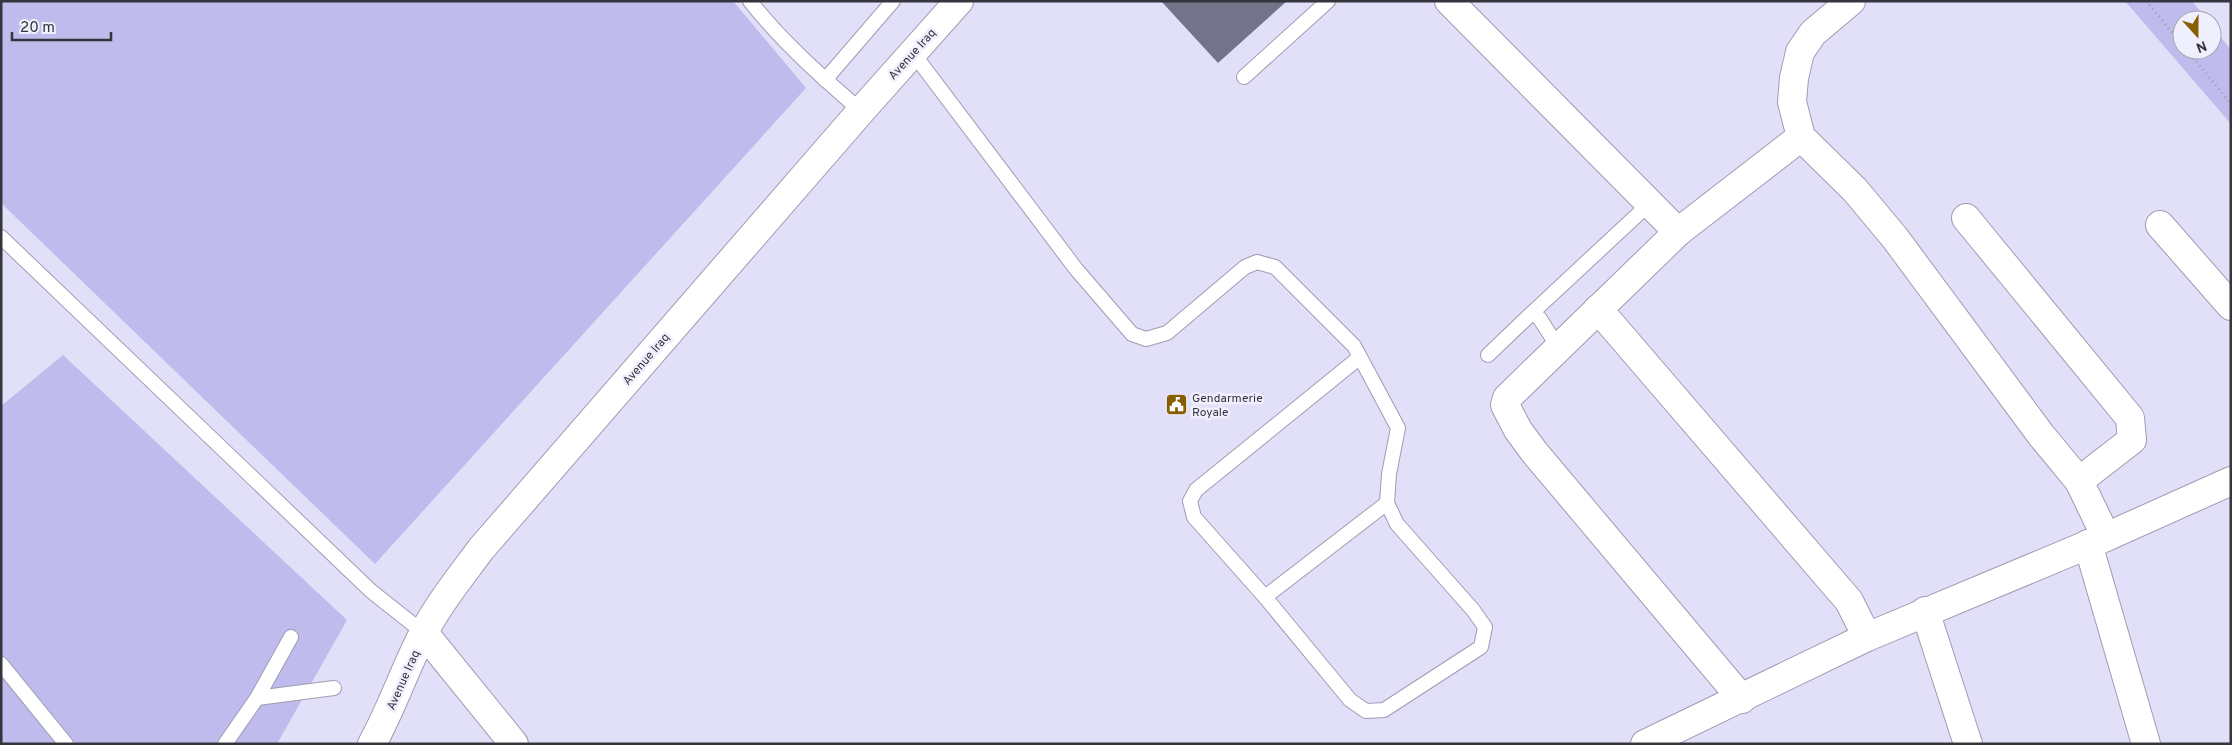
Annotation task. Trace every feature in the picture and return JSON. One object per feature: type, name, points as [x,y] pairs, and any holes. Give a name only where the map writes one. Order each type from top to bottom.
[{"type":"street","name":"Avenue Iraq","points":[[372,744],[387,716],[424,633],[448,593],[481,549],[861,111],[959,1]]},
{"type":"street","points":[[1450,1],[1678,232]]},
{"type":"street","points":[[1851,1],[1813,34],[1800,52],[1794,78],[1792,102],[1801,137],[1855,190],[1896,238],[2042,435],[2079,481],[2097,540],[2146,744]]},
{"type":"street","points":[[1742,699],[1535,453],[1509,415],[1505,405],[1507,398],[1558,347],[1678,232],[1801,137]]},
{"type":"street","points":[[1966,218],[2130,418],[2132,440],[2079,481]]},
{"type":"street","points":[[2160,225],[2231,306]]},
{"type":"street","points":[[1598,309],[1850,601],[1867,637]]},
{"type":"street","points":[[1645,744],[1742,699],[1867,637],[2231,482]]},
{"type":"street","points":[[1925,612],[1968,744]]},
{"type":"street","points":[[424,633],[514,744]]},
{"type":"lane","points":[[750,1],[782,39],[861,111]]},
{"type":"lane","points":[[825,80],[893,1]]},
{"type":"lane","points":[[1244,77],[1328,1]]},
{"type":"lane","points":[[913,53],[1076,269],[1132,334],[1146,338],[1167,333],[1245,267],[1257,262],[1275,267],[1354,346],[1360,357],[1398,428],[1389,474],[1387,503],[1397,524],[1473,610],[1485,627],[1481,647],[1384,710],[1366,711],[1350,700],[1266,597],[1194,517],[1190,501],[1196,490],[1360,357]]},
{"type":"lane","points":[[1488,355],[1649,204]]},
{"type":"lane","points":[[1,237],[372,591],[424,633]]},
{"type":"lane","points":[[1533,312],[1540,319],[1558,347]]},
{"type":"lane","points":[[1266,597],[1387,503]]},
{"type":"lane","points":[[225,744],[257,698],[291,637]]},
{"type":"lane","points":[[1,664],[66,744]]},
{"type":"lane","points":[[257,698],[334,688]]},
{"type":"path","points":[[2146,1],[2172,32]]},
{"type":"path","points":[[2194,60],[2231,104]]},
{"type":"shaded area","points":[[1,1],[733,1],[806,88],[375,564],[1,203]]},
{"type":"shaded area","points":[[2125,1],[2192,1],[2199,10],[2172,10],[2172,56]]},
{"type":"shaded area","points":[[2222,39],[2231,50],[2231,124],[2176,60],[2222,60]]},
{"type":"shaded area","points":[[63,355],[347,620],[277,744],[1,744],[1,406]]},
{"type":"building","points":[[1161,1],[1287,1],[1218,63]]},
{"type":"place","name":"Gendarmerie Royale","points":[[1176,405]]}]
